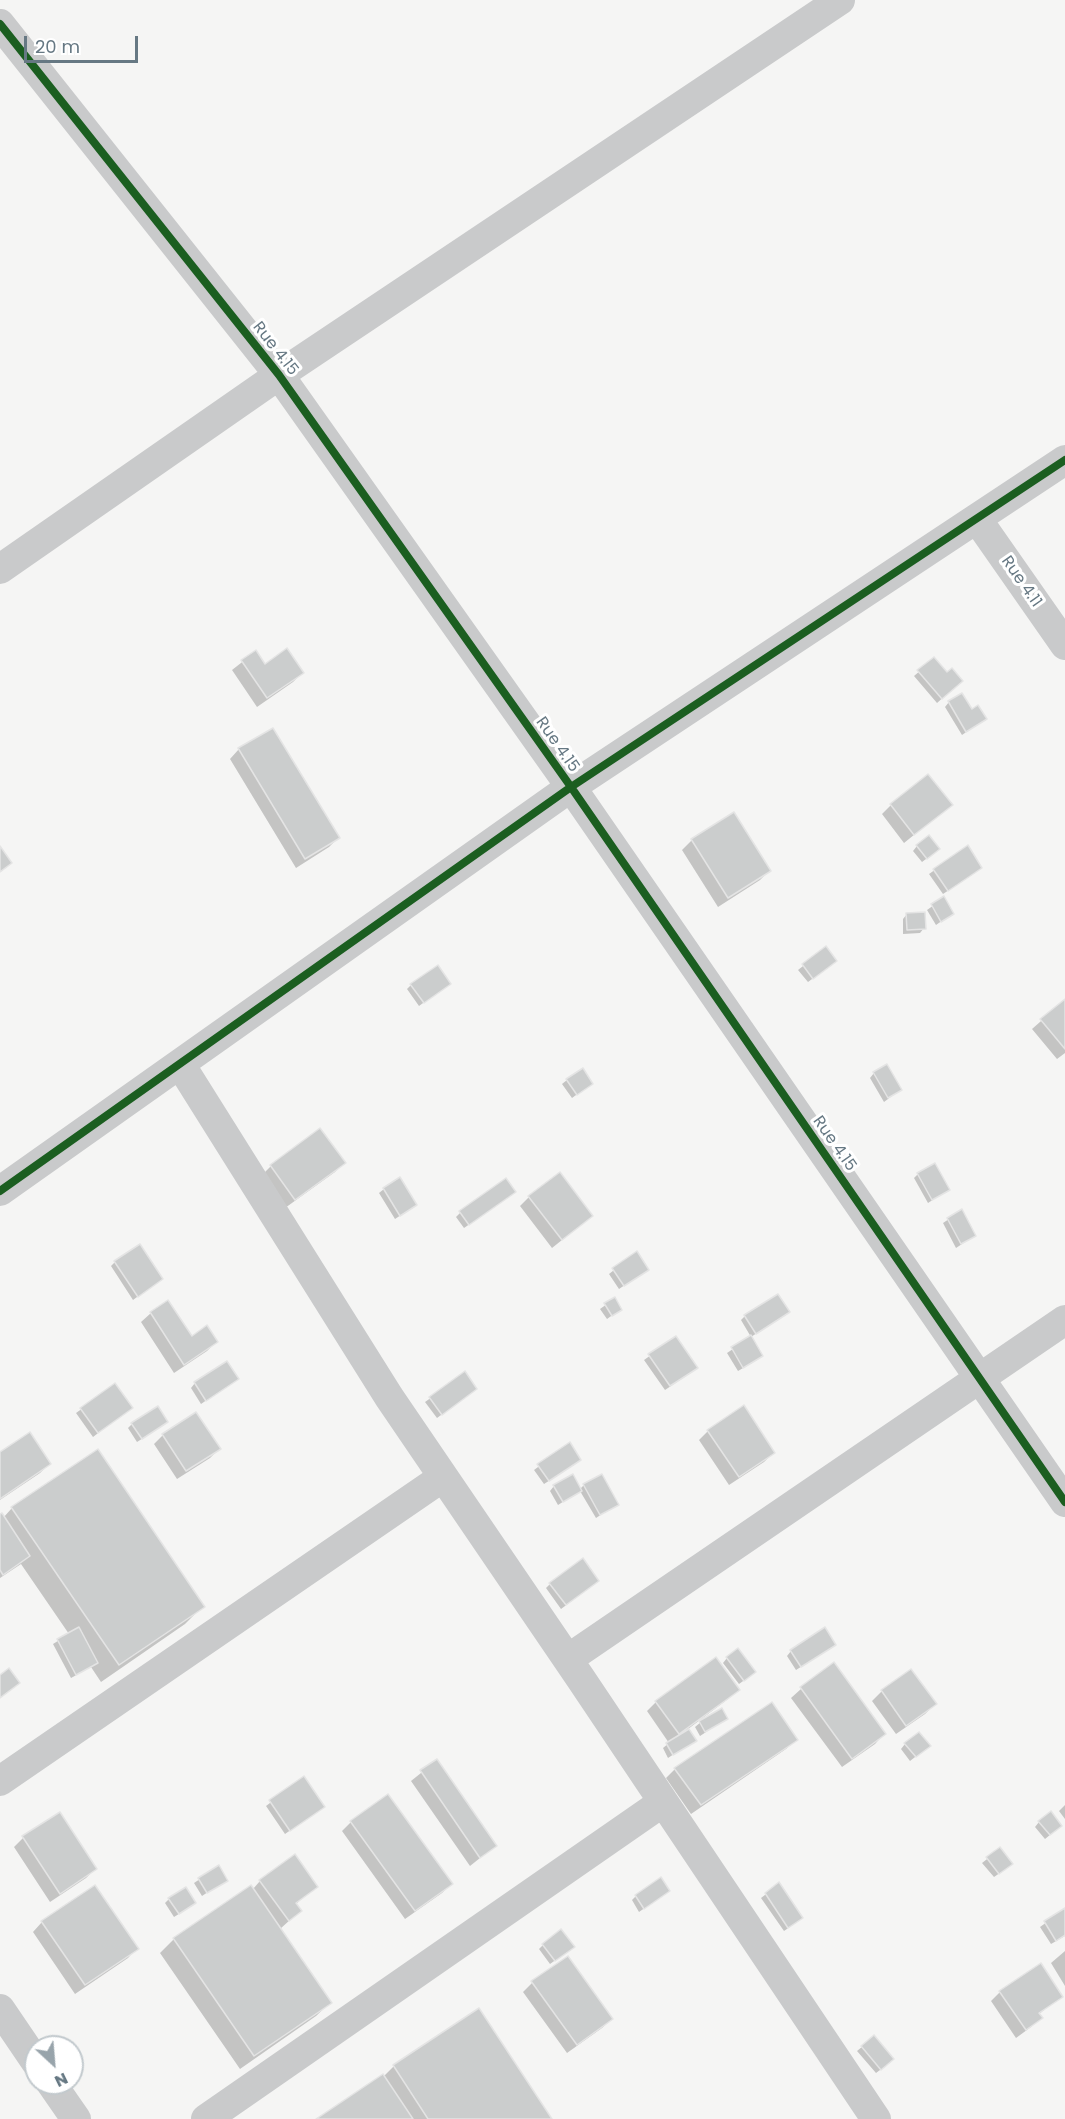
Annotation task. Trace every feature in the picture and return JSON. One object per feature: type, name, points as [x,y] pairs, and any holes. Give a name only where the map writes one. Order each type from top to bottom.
[{"type":"street","points":[[0,569],[279,375],[840,0]]},
{"type":"street","name":"Rue 4.15","points":[[0,24],[279,375],[571,787],[1065,1502]]},
{"type":"street","points":[[0,1191],[571,787],[1065,460]]},
{"type":"street","name":"Rue 4.11","points":[[977,519],[1065,645]]},
{"type":"street","points":[[180,1064],[389,1398],[568,1659],[876,2119]]},
{"type":"street","points":[[568,1659],[1065,1320]]},
{"type":"street","points":[[0,1781],[443,1477]]},
{"type":"street","points":[[206,2119],[663,1802]]},
{"type":"street","points":[[5,2026],[24,2048]]},
{"type":"street","points":[[59,2095],[76,2119]]},
{"type":"building","points":[[287,648],[304,673],[267,698],[241,660],[256,650],[265,664]]},
{"type":"building","points":[[934,657],[947,672],[952,668],[963,681],[942,699],[917,670]]},
{"type":"building","points":[[962,693],[972,709],[978,705],[987,719],[966,732],[948,701]]},
{"type":"building","points":[[273,728],[340,838],[305,859],[238,748]]},
{"type":"building","points":[[928,774],[953,805],[914,835],[890,804]]},
{"type":"building","points":[[734,812],[771,871],[728,898],[691,839]]},
{"type":"building","points":[[929,835],[940,849],[927,859],[916,845]]},
{"type":"building","points":[[968,845],[982,868],[948,891],[933,869]]},
{"type":"building","points":[[0,846],[12,863],[0,872]]},
{"type":"building","points":[[944,896],[954,914],[941,922],[931,904]]},
{"type":"building","points":[[925,912],[926,929],[907,930],[906,913]]},
{"type":"building","points":[[826,946],[837,961],[813,979],[802,964]]},
{"type":"building","points":[[438,965],[451,984],[424,1003],[410,984]]},
{"type":"building","points":[[1065,999],[1065,1049],[1040,1019]]},
{"type":"building","points":[[887,1064],[902,1090],[888,1098],[873,1072]]},
{"type":"building","points":[[583,1068],[593,1084],[577,1095],[566,1079]]},
{"type":"building","points":[[320,1128],[346,1163],[295,1200],[270,1165]]},
{"type":"building","points":[[935,1163],[950,1190],[932,1200],[917,1173]]},
{"type":"building","points":[[560,1172],[593,1216],[562,1240],[528,1196]]},
{"type":"building","points":[[400,1177],[417,1205],[400,1216],[383,1188]]},
{"type":"building","points":[[506,1178],[516,1192],[469,1225],[459,1211]]},
{"type":"building","points":[[962,1209],[976,1236],[961,1244],[947,1218]]},
{"type":"building","points":[[140,1244],[163,1279],[138,1297],[114,1261]]},
{"type":"building","points":[[637,1251],[649,1270],[624,1286],[612,1268]]},
{"type":"building","points":[[778,1294],[790,1312],[756,1334],[744,1315]]},
{"type":"building","points":[[615,1297],[622,1310],[612,1316],[604,1303]]},
{"type":"building","points":[[168,1300],[192,1336],[207,1325],[218,1342],[184,1365],[150,1312]]},
{"type":"building","points":[[751,1335],[763,1356],[743,1368],[731,1347]]},
{"type":"building","points":[[676,1336],[698,1368],[670,1386],[648,1354]]},
{"type":"building","points":[[227,1361],[239,1379],[206,1401],[194,1382]]},
{"type":"building","points":[[465,1371],[477,1389],[442,1415],[429,1397]]},
{"type":"building","points":[[115,1383],[133,1408],[98,1433],[80,1408]]},
{"type":"building","points":[[744,1405],[775,1453],[739,1477],[707,1430]]},
{"type":"building","points":[[158,1406],[168,1422],[142,1439],[131,1423]]},
{"type":"building","points":[[196,1412],[221,1449],[186,1471],[162,1434]]},
{"type":"building","points":[[30,1432],[51,1464],[0,1499],[0,1452]]},
{"type":"building","points":[[570,1442],[581,1460],[549,1481],[537,1464]]},
{"type":"building","points":[[98,1449],[205,1607],[119,1665],[11,1507]]},
{"type":"building","points":[[573,1474],[582,1491],[563,1502],[553,1485]]},
{"type":"building","points":[[602,1474],[619,1505],[600,1515],[583,1484]]},
{"type":"building","points":[[2,1513],[30,1556],[3,1575],[0,1570],[0,1514]]},
{"type":"building","points":[[583,1558],[599,1581],[566,1605],[549,1583]]},
{"type":"building","points":[[79,1627],[98,1663],[76,1675],[57,1639]]},
{"type":"building","points":[[825,1627],[836,1645],[801,1667],[790,1650]]},
{"type":"building","points":[[738,1648],[756,1672],[744,1681],[726,1657]]},
{"type":"building","points":[[716,1657],[740,1690],[679,1734],[655,1701]]},
{"type":"building","points":[[834,1662],[886,1734],[852,1759],[800,1687]]},
{"type":"building","points":[[9,1668],[20,1683],[0,1698],[0,1675]]},
{"type":"building","points":[[911,1669],[937,1704],[906,1726],[881,1690]]},
{"type":"building","points":[[772,1702],[798,1740],[701,1805],[674,1768]]},
{"type":"building","points":[[722,1708],[728,1719],[705,1732],[699,1721]]},
{"type":"building","points":[[689,1729],[697,1741],[673,1755],[666,1743]]},
{"type":"building","points":[[919,1732],[931,1746],[916,1757],[904,1743]]},
{"type":"building","points":[[437,1759],[497,1846],[480,1858],[420,1770]]},
{"type":"building","points":[[304,1776],[325,1807],[290,1831],[269,1800]]},
{"type":"building","points":[[388,1794],[453,1884],[415,1911],[350,1821]]},
{"type":"building","points":[[1051,1811],[1062,1826],[1050,1835],[1038,1821]]},
{"type":"building","points":[[60,1812],[97,1869],[60,1894],[22,1836]]},
{"type":"building","points":[[1000,1847],[1013,1864],[999,1874],[986,1857]]},
{"type":"building","points":[[295,1854],[318,1887],[296,1903],[302,1911],[289,1921],[259,1880]]},
{"type":"building","points":[[219,1865],[228,1881],[207,1893],[198,1878]]},
{"type":"building","points":[[661,1877],[670,1891],[644,1909],[635,1895]]},
{"type":"building","points":[[779,1882],[803,1918],[788,1928],[765,1893]]},
{"type":"building","points":[[95,1885],[139,1949],[85,1985],[41,1921]]},
{"type":"building","points":[[251,1885],[332,2003],[254,2056],[173,1938]]},
{"type":"building","points":[[186,1887],[196,1903],[179,1914],[168,1898]]},
{"type":"building","points":[[1065,1908],[1065,1935],[1056,1941],[1044,1921]]},
{"type":"building","points":[[561,1929],[575,1947],[555,1961],[542,1944]]},
{"type":"building","points":[[568,1956],[613,2019],[577,2045],[531,1981]]},
{"type":"building","points":[[1041,1963],[1063,1997],[1039,2013],[1043,2018],[1026,2030],[999,1991]]},
{"type":"building","points":[[479,2008],[552,2119],[428,2119],[393,2065]]},
{"type":"building","points":[[874,2035],[894,2059],[881,2070],[861,2046]]},
{"type":"building","points":[[383,2074],[413,2119],[316,2119]]},
{"type":"cycle path","points":[[0,24],[279,375],[571,787],[1065,1502]]},
{"type":"cycle path","points":[[0,1191],[571,787],[1065,460]]}]
